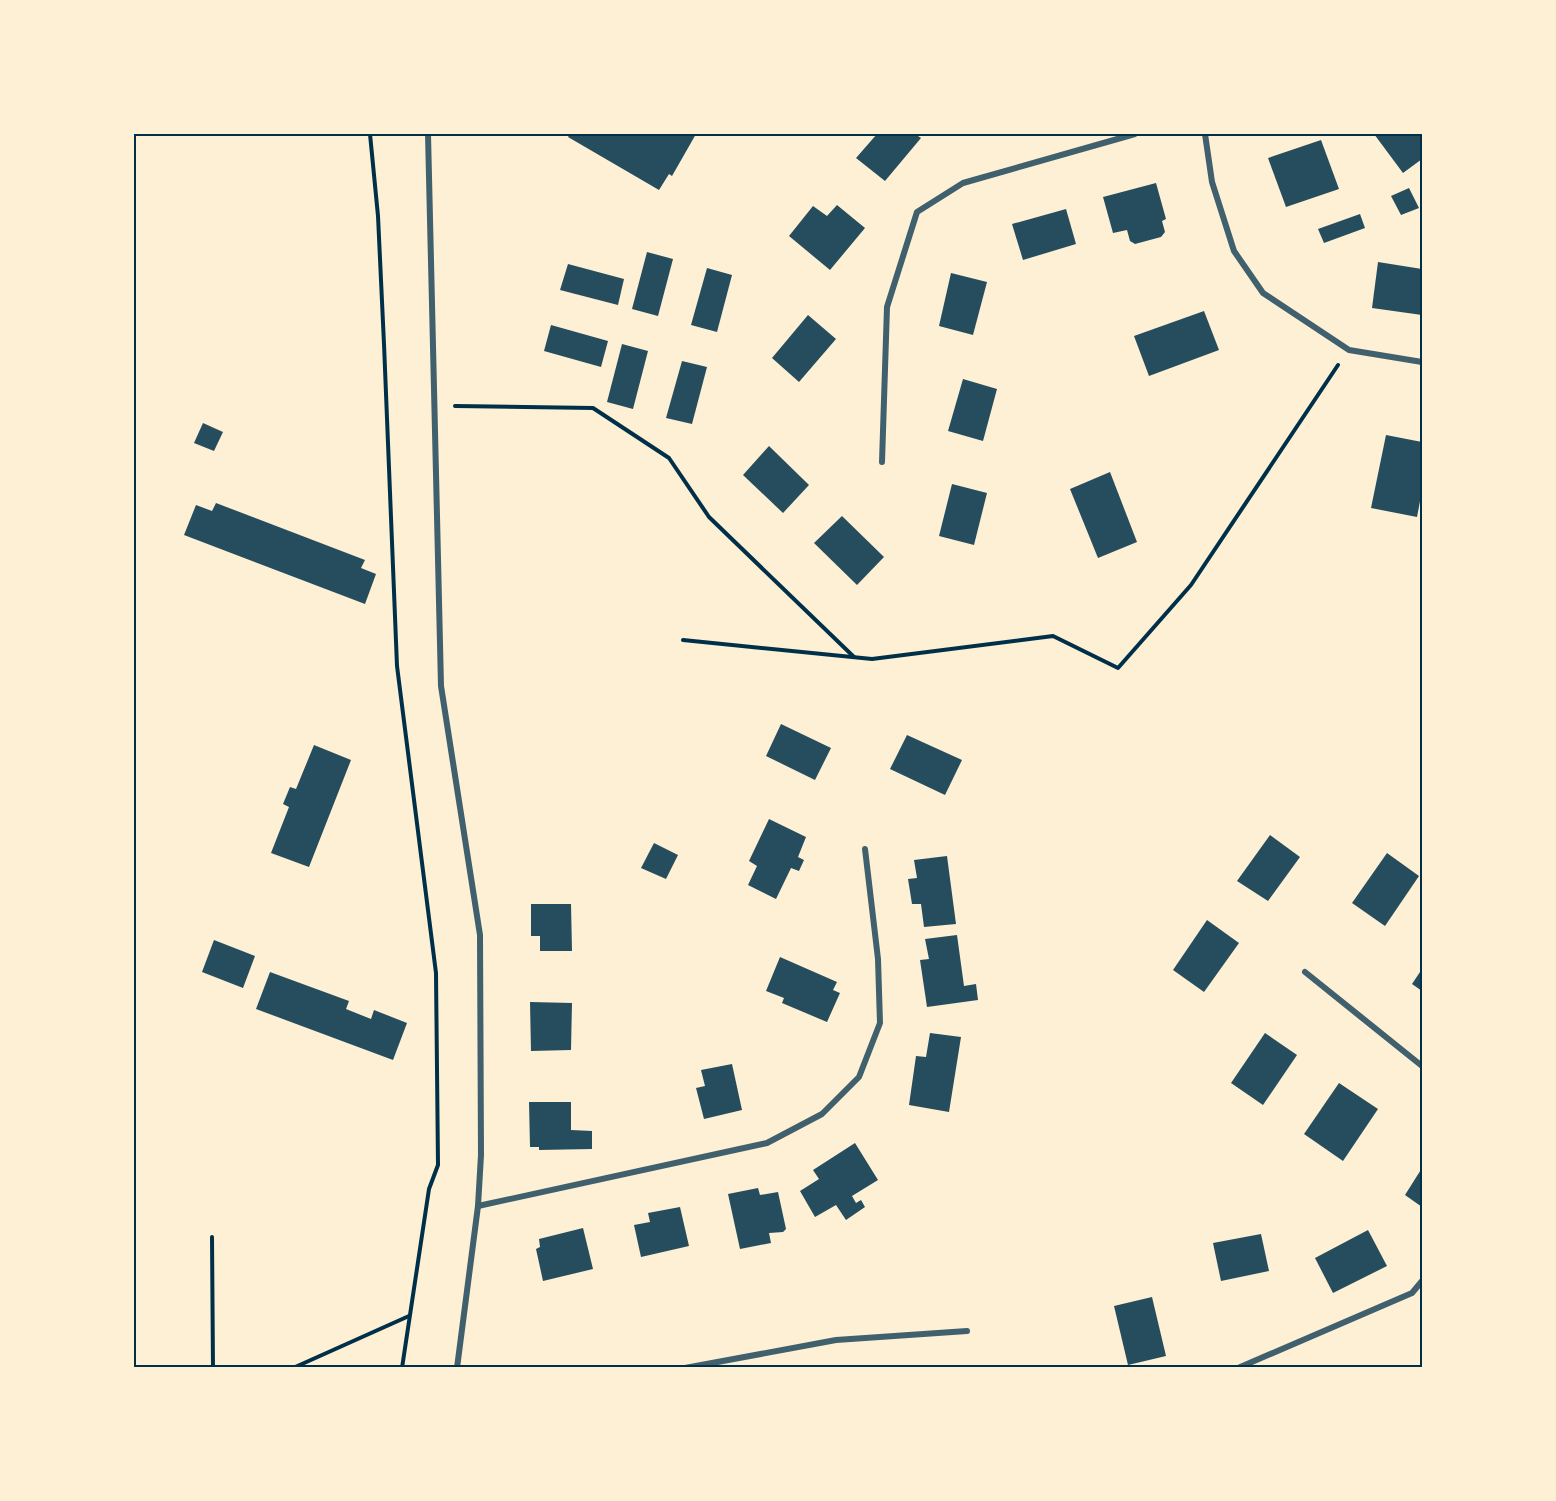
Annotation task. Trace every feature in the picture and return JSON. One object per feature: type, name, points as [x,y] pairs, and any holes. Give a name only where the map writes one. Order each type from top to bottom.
[{"type":"street","points":[[428,134],[441,686],[480,935],[481,1155],[478,1206],[457,1368]]},
{"type":"street","points":[[882,462],[887,307],[917,212],[963,183],[1135,134]]},
{"type":"street","points":[[1205,134],[1212,182],[1234,251],[1263,293],[1349,350],[1422,362]]},
{"type":"street","points":[[478,1206],[767,1143],[822,1114],[859,1077],[880,1023],[878,959],[865,849]]},
{"type":"street","points":[[1305,972],[1422,1066]]},
{"type":"street","points":[[1238,1368],[1412,1293],[1422,1281]]},
{"type":"street","points":[[685,1368],[837,1340],[967,1331]]},
{"type":"path","points":[[370,134],[378,216],[397,666],[436,973],[438,1165],[429,1189],[402,1368]]},
{"type":"path","points":[[682,640],[872,659],[1053,636],[1118,668],[1191,585],[1349,350]]},
{"type":"path","points":[[436,406],[593,408],[669,458],[709,517],[855,658]]},
{"type":"path","points":[[212,1237],[213,1368]]},
{"type":"path","points":[[293,1368],[410,1315]]},
{"type":"building","points":[[570,134],[696,134],[672,176],[669,174],[659,190],[568,137]]},
{"type":"building","points":[[877,134],[915,134],[921,138],[885,181],[856,158]]},
{"type":"building","points":[[1374,134],[1422,134],[1422,159],[1403,173]]},
{"type":"building","points":[[1321,140],[1339,189],[1286,207],[1268,158]]},
{"type":"building","points":[[1156,183],[1166,219],[1162,221],[1165,232],[1161,237],[1135,244],[1130,241],[1127,230],[1113,233],[1103,197]]},
{"type":"building","points":[[1409,188],[1419,208],[1401,215],[1391,196]]},
{"type":"building","points":[[837,205],[865,228],[830,270],[789,236],[813,206],[827,216]]},
{"type":"building","points":[[1066,209],[1076,244],[1023,260],[1012,224]]},
{"type":"building","points":[[1360,214],[1365,228],[1324,243],[1318,229]]},
{"type":"building","points":[[647,252],[673,259],[658,316],[632,309]]},
{"type":"building","points":[[1378,262],[1422,269],[1422,315],[1372,308]]},
{"type":"building","points":[[568,264],[624,279],[618,305],[560,290]]},
{"type":"building","points":[[707,268],[732,275],[717,332],[691,325]]},
{"type":"building","points":[[951,273],[987,282],[973,335],[939,326]]},
{"type":"building","points":[[1204,311],[1219,350],[1149,376],[1134,336]]},
{"type":"building","points":[[808,315],[836,339],[799,382],[772,358]]},
{"type":"building","points":[[551,325],[608,341],[601,367],[544,351]]},
{"type":"building","points":[[622,344],[648,351],[633,409],[607,402]]},
{"type":"building","points":[[682,361],[707,367],[692,424],[666,418]]},
{"type":"building","points":[[963,379],[997,389],[983,441],[948,431]]},
{"type":"building","points":[[203,423],[223,432],[214,451],[194,443]]},
{"type":"building","points":[[1386,435],[1422,442],[1422,491],[1417,517],[1371,508]]},
{"type":"building","points":[[769,446],[809,485],[783,513],[743,475]]},
{"type":"building","points":[[1110,472],[1137,542],[1098,558],[1070,489]]},
{"type":"building","points":[[952,484],[987,493],[974,545],[939,536]]},
{"type":"building","points":[[216,503],[365,560],[361,568],[376,574],[365,604],[184,535],[196,505],[212,511]]},
{"type":"building","points":[[842,516],[884,557],[857,585],[814,543]]},
{"type":"building","points":[[781,724],[831,748],[815,780],[766,756]]},
{"type":"building","points":[[907,735],[962,760],[945,795],[890,769]]},
{"type":"building","points":[[314,745],[351,760],[309,867],[271,853],[289,807],[283,804],[290,787],[296,789]]},
{"type":"building","points":[[769,819],[806,837],[798,857],[804,860],[799,871],[791,868],[776,899],[748,885],[757,866],[749,861]]},
{"type":"building","points":[[1270,835],[1300,857],[1268,901],[1237,881]]},
{"type":"building","points":[[654,843],[678,855],[666,879],[641,868]]},
{"type":"building","points":[[1387,853],[1419,876],[1385,926],[1352,903]]},
{"type":"building","points":[[947,856],[956,924],[924,927],[921,904],[912,904],[908,879],[917,878],[914,860]]},
{"type":"building","points":[[531,904],[571,904],[572,951],[540,951],[540,936],[531,936]]},
{"type":"building","points":[[1207,920],[1239,943],[1204,992],[1173,970]]},
{"type":"building","points":[[957,935],[964,986],[976,984],[978,1000],[927,1007],[920,960],[929,959],[925,939]]},
{"type":"building","points":[[214,940],[255,956],[243,988],[202,972]]},
{"type":"building","points":[[780,957],[837,982],[833,990],[840,993],[827,1022],[782,1003],[784,998],[766,991]]},
{"type":"building","points":[[1422,969],[1422,991],[1412,984]]},
{"type":"building","points":[[270,972],[349,1001],[346,1009],[371,1019],[374,1010],[407,1023],[393,1060],[256,1009]]},
{"type":"building","points":[[530,1002],[572,1003],[571,1050],[531,1051]]},
{"type":"building","points":[[930,1033],[961,1037],[949,1112],[909,1105],[916,1056],[926,1057]]},
{"type":"building","points":[[1265,1033],[1297,1055],[1263,1105],[1231,1083]]},
{"type":"building","points":[[732,1064],[742,1110],[704,1119],[696,1088],[705,1086],[701,1070]]},
{"type":"building","points":[[1339,1083],[1378,1109],[1343,1161],[1304,1134]]},
{"type":"building","points":[[529,1102],[571,1102],[571,1130],[592,1131],[592,1149],[539,1150],[539,1147],[530,1147]]},
{"type":"building","points":[[855,1143],[878,1180],[852,1196],[856,1203],[861,1200],[865,1207],[846,1220],[836,1205],[815,1217],[800,1191],[819,1179],[813,1170]]},
{"type":"building","points":[[1422,1168],[1422,1207],[1405,1195]]},
{"type":"building","points":[[758,1188],[760,1195],[778,1192],[786,1229],[783,1232],[769,1233],[771,1243],[740,1249],[728,1194]]},
{"type":"building","points":[[680,1207],[689,1246],[641,1257],[634,1225],[650,1222],[648,1213]]},
{"type":"building","points":[[583,1228],[593,1269],[543,1281],[536,1249],[540,1247],[539,1239]]},
{"type":"building","points":[[1368,1230],[1387,1266],[1333,1293],[1315,1258]]},
{"type":"building","points":[[1261,1234],[1269,1271],[1221,1281],[1213,1243]]},
{"type":"building","points":[[1152,1297],[1166,1356],[1128,1365],[1114,1306]]}]
